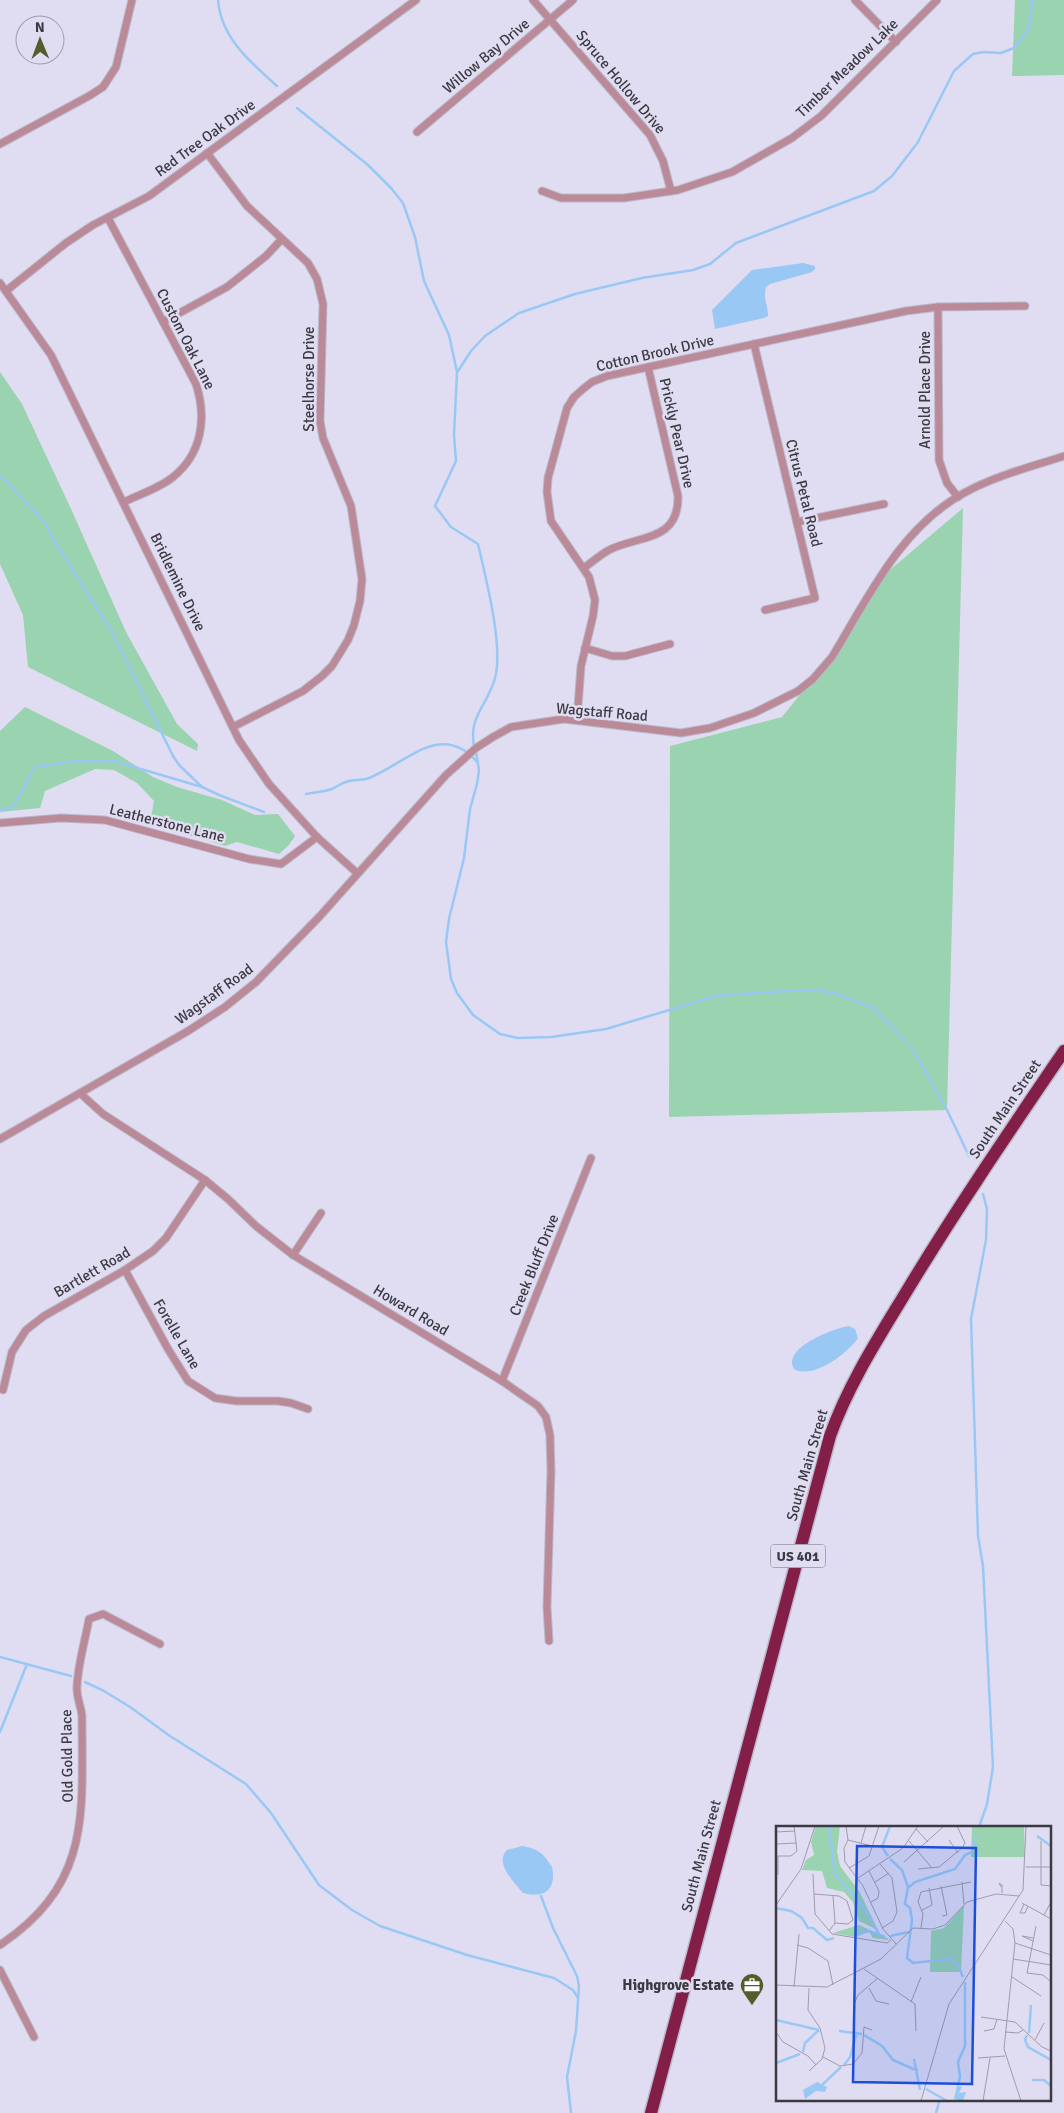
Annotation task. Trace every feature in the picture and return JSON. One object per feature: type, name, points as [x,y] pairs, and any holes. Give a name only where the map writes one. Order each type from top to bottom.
[{"type":"highway","name":"South Main Street","points":[[651,2113],[830,1436],[843,1401],[869,1353],[926,1259],[1064,1051]]},
{"type":"street","points":[[0,144],[89,96],[103,86],[116,67],[132,0]]},
{"type":"street","name":"Red Tree Oak Drive","points":[[6,291],[66,243],[93,225],[149,196],[416,0]]},
{"type":"street","name":"Spruce Hollow Drive","points":[[533,0],[650,135],[663,162],[671,191]]},
{"type":"street","name":"Willow Bay Drive","points":[[417,132],[573,0]]},
{"type":"street","points":[[855,0],[896,42]]},
{"type":"street","name":"Timber Meadow Lake","points":[[542,191],[561,198],[624,198],[671,191],[732,172],[792,138],[821,116],[937,0]]},
{"type":"street","name":"Steelhorse Drive","points":[[207,153],[247,206],[308,263],[317,279],[323,304],[320,421],[323,438],[351,506],[362,579],[360,601],[348,640],[332,666],[303,692],[233,728]]},
{"type":"street","name":"Custom Oak Lane","points":[[108,218],[196,384],[202,401],[202,423],[199,440],[188,462],[172,478],[124,502]]},
{"type":"street","points":[[163,322],[227,287],[266,256],[282,240]]},
{"type":"street","name":"Bridlemine Drive","points":[[0,283],[51,355],[233,728],[269,784],[317,838],[357,874]]},
{"type":"street","name":"Cotton Brook Drive","points":[[577,720],[580,666],[593,616],[595,600],[593,588],[584,568],[552,521],[547,492],[548,478],[567,408],[574,397],[592,382],[607,376],[906,311],[938,307],[1025,306]]},
{"type":"street","name":"Arnold Place Drive","points":[[938,307],[939,460],[947,483],[958,497]]},
{"type":"street","name":"Citrus Petal Road","points":[[754,344],[815,598],[765,610]]},
{"type":"street","name":"Prickly Pear Drive","points":[[584,568],[609,550],[654,536],[666,529],[676,514],[678,496],[648,367]]},
{"type":"street","name":"Wagstaff Road","points":[[0,1138],[81,1094],[188,1031],[240,995],[270,969],[446,775],[476,748],[510,727],[551,720],[577,720],[648,730],[692,732],[754,714],[798,691],[813,679],[832,657],[870,592],[898,552],[936,512],[958,497],[985,483],[1064,456]]},
{"type":"street","points":[[797,522],[884,504]]},
{"type":"street","points":[[585,648],[612,656],[625,656],[670,644]]},
{"type":"street","name":"Leatherstone Lane","points":[[0,823],[61,818],[105,820],[249,859],[282,864],[317,838]]},
{"type":"street","name":"Howard Road","points":[[81,1094],[103,1114],[205,1180],[256,1226],[293,1255],[502,1381],[538,1406],[546,1417],[550,1435],[551,1471],[547,1607],[549,1640]]},
{"type":"street","name":"Creek Bluff Drive","points":[[502,1381],[591,1158]]},
{"type":"street","name":"Bartlett Road","points":[[3,1390],[12,1352],[26,1330],[44,1316],[125,1270],[153,1251],[166,1238],[205,1180]]},
{"type":"street","points":[[293,1255],[321,1213]]},
{"type":"street","name":"Forelle Lane","points":[[125,1270],[168,1349],[188,1381],[215,1398],[236,1401],[291,1402],[308,1409]]},
{"type":"street","name":"Old Gold Place","points":[[0,1945],[31,1922],[51,1897],[67,1871],[78,1838],[82,1816],[82,1789],[81,1706],[77,1688],[89,1619],[103,1614],[160,1644]]},
{"type":"street","points":[[0,1970],[34,2037]]},
{"type":"green space","points":[[1015,0],[1064,0],[1064,75],[1012,76]]},
{"type":"green space","points":[[0,372],[22,404],[126,632],[177,724],[198,744],[197,751],[28,667],[23,615],[0,564]]},
{"type":"green space","points":[[963,508],[947,1110],[669,1117],[670,746],[782,717],[839,646],[884,575]]},
{"type":"green space","points":[[25,707],[113,751],[153,777],[177,787],[222,800],[255,815],[278,814],[295,836],[279,854],[237,842],[225,846],[150,823],[154,801],[137,783],[114,770],[95,769],[45,791],[40,808],[0,812],[0,731]]},
{"type":"water","points":[[803,263],[815,266],[815,269],[812,272],[770,284],[766,287],[765,295],[768,316],[715,329],[712,310],[752,270]]},
{"type":"water","points":[[849,1326],[855,1329],[858,1338],[846,1351],[820,1368],[811,1371],[794,1369],[792,1361],[795,1354],[802,1347],[822,1335]]},
{"type":"water","points":[[522,1846],[540,1852],[552,1867],[553,1882],[551,1887],[543,1893],[530,1895],[523,1893],[504,1866],[504,1855],[507,1850]]},
{"type":"waterway","points":[[218,0],[220,14],[231,38],[247,58],[277,86]]},
{"type":"waterway","points":[[458,371],[471,351],[485,336],[519,313],[575,294],[642,278],[693,270],[710,264],[736,243],[874,191],[892,176],[918,142],[954,71],[973,54],[983,52],[1001,53],[1014,48],[1029,28],[1032,0]]},
{"type":"waterway","points":[[297,108],[368,165],[403,203],[415,237],[424,281],[449,335],[457,372],[454,435],[456,461],[435,506],[451,527],[478,544],[489,592],[497,644],[496,674],[474,725],[474,746]]},
{"type":"waterway","points":[[0,474],[46,524],[53,539],[112,632],[173,756],[179,765],[202,787]]},
{"type":"waterway","points":[[306,794],[329,790],[349,781],[369,778],[423,749],[436,745],[450,745],[464,750],[477,762]]},
{"type":"waterway","points":[[476,752],[479,770],[477,784],[470,809],[464,858],[449,919],[446,942],[451,979],[457,993],[473,1015],[500,1034],[518,1038],[551,1037],[606,1029],[716,996],[815,990],[834,993],[872,1007],[913,1049],[947,1110],[969,1156]]},
{"type":"waterway","points":[[0,810],[13,807],[35,767],[76,761],[114,761],[202,787],[264,812]]},
{"type":"waterway","points":[[979,1826],[987,1804],[993,1767],[983,1566],[978,1536],[971,1319],[986,1240],[987,1209],[983,1194]]},
{"type":"waterway","points":[[0,1657],[71,1676]]},
{"type":"waterway","points":[[0,1732],[27,1664]]},
{"type":"waterway","points":[[85,1682],[130,1707],[170,1736],[246,1784],[271,1813],[319,1885],[352,1910],[380,1926],[467,1955],[554,1978],[573,1990],[578,1998]]},
{"type":"waterway","points":[[541,1896],[553,1928],[577,1976],[579,1986],[576,2031],[567,2077],[571,2113]]},
{"type":"waterway","points":[[936,2113],[940,2100]]},
{"type":"place","name":"Highgrove Estate","points":[[752,2006]]}]
